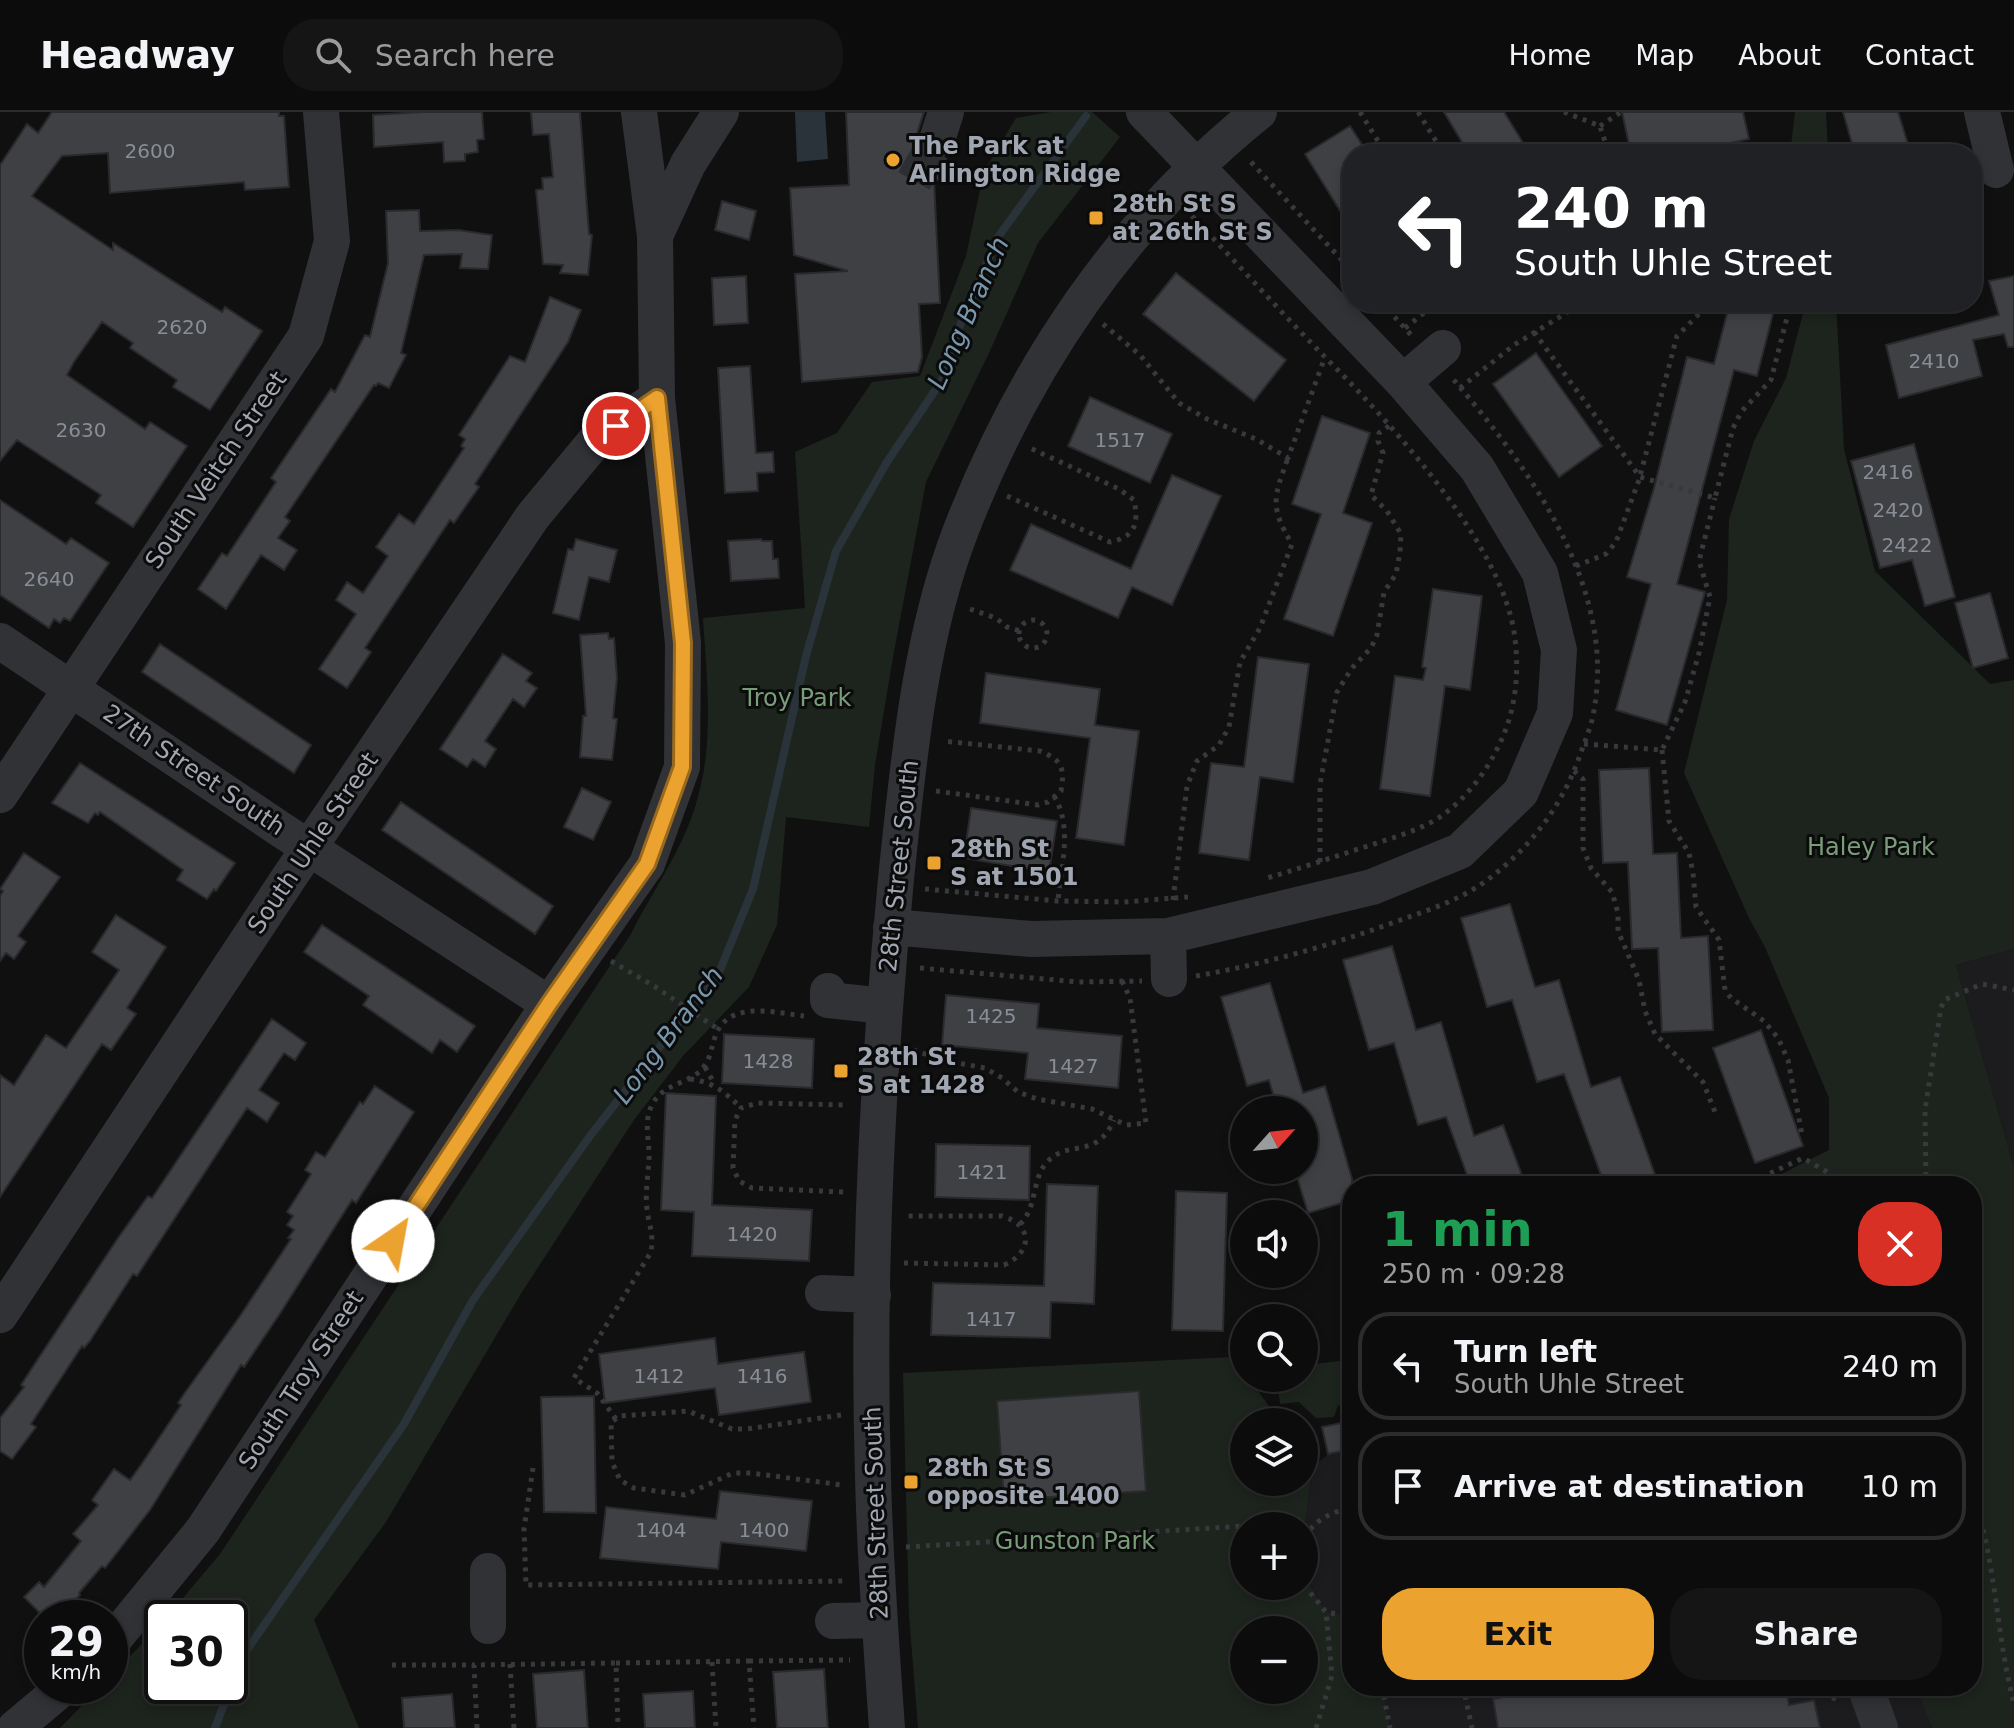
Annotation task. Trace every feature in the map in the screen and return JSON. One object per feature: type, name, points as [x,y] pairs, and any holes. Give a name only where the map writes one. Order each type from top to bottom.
[{"type":"street","name":"South Veitch Street","points":[[0,795],[306,336],[332,241],[321,112]]},
{"type":"street","name":"South Troy Street","points":[[128,1622],[203,1530],[549,1004],[647,864],[682,767],[683,643],[657,398],[655,236],[639,112]]},
{"type":"street","points":[[655,236],[688,164],[721,112]]},
{"type":"street","points":[[891,927],[1031,939],[1168,936],[1372,887],[1460,851],[1521,792],[1555,713],[1559,650],[1540,573],[1477,468],[1403,382],[1144,112]]},
{"type":"street","name":"28th Street South","points":[[887,1728],[872,1474],[878,1111],[891,927],[904,805],[920,690],[936,607],[959,534],[1001,436],[1055,337],[1120,250],[1197,165],[1259,112]]},
{"type":"street","points":[[1982,112],[1996,170]]},
{"type":"street","points":[[1403,382],[1438,352]]},
{"type":"street","name":"South Uhle Street","points":[[0,1315],[533,516],[596,440],[657,398]]},
{"type":"street","name":"27th Street South","points":[[0,641],[549,1004]]},
{"type":"street","points":[[1168,936],[1169,979]]},
{"type":"street","points":[[818,1003],[828,1000],[885,1006]]},
{"type":"street","points":[[823,1293],[873,1295]]},
{"type":"street","points":[[488,1571],[488,1626]]},
{"type":"street","points":[[833,1621],[879,1620]]},
{"type":"street","points":[[1869,1696],[1880,1728]]},
{"type":"street","points":[[15,1728],[44,1704]]},
{"type":"path","points":[[1360,112],[1380,144]]},
{"type":"path","points":[[1418,112],[1438,144]]},
{"type":"path","points":[[1564,112],[1600,126]]},
{"type":"path","points":[[1600,126],[1621,112]]},
{"type":"path","points":[[1600,126],[1606,144]]},
{"type":"path","points":[[1251,162],[1341,259]]},
{"type":"path","points":[[1192,216],[1389,426],[1439,485],[1487,559],[1503,595],[1515,636],[1517,675],[1511,715],[1495,755],[1473,787],[1447,812],[1414,831],[1262,880]]},
{"type":"path","points":[[920,968],[1078,982],[1169,979],[1260,965],[1446,904],[1482,883],[1521,851],[1553,812],[1574,771],[1592,720],[1598,668],[1591,610],[1576,566],[1544,501],[1504,439],[1460,388],[1438,352],[1405,328],[1390,312]]},
{"type":"path","points":[[1405,328],[1425,312]]},
{"type":"path","points":[[1460,388],[1534,332],[1567,312]]},
{"type":"path","points":[[1576,566],[1606,554],[1616,542],[1640,477],[1677,336],[1701,312]]},
{"type":"path","points":[[1788,312],[1771,380],[1741,412],[1733,428],[1699,561],[1710,597],[1699,653],[1685,702],[1662,750],[1669,821],[1689,853],[1696,907],[1719,940],[1725,990],[1731,998],[1764,1021],[1778,1038],[1788,1060],[1802,1135]]},
{"type":"path","points":[[1103,324],[1140,355],[1179,403],[1288,458]]},
{"type":"path","points":[[1534,332],[1640,477],[1715,498]]},
{"type":"path","points":[[1173,900],[1187,786],[1197,761],[1219,745],[1229,727],[1240,662],[1260,628],[1292,544],[1277,519],[1276,491],[1325,357]]},
{"type":"path","points":[[1320,862],[1320,784],[1337,692],[1352,668],[1371,648],[1377,635],[1384,592],[1396,574],[1400,552],[1401,534],[1387,511],[1371,495],[1383,453],[1378,441],[1379,433],[1389,426]]},
{"type":"path","points":[[1007,496],[1110,542],[1124,539],[1133,530],[1137,513],[1134,500],[1119,489],[1030,448]]},
{"type":"path","points":[[970,609],[1020,631]]},
{"type":"path","points":[[1028,621],[1036,621],[1046,629],[1047,638],[1041,645],[1032,648],[1021,640],[1020,631],[1028,621]]},
{"type":"path","points":[[936,791],[1038,805],[1061,791],[1064,773],[1055,757],[1040,751],[943,741]]},
{"type":"path","points":[[1584,744],[1662,750]]},
{"type":"path","points":[[1574,771],[1583,779],[1583,848],[1591,868],[1612,892],[1618,913],[1618,931],[1639,980],[1650,1022],[1655,1034],[1703,1082],[1717,1117]]},
{"type":"path","points":[[1054,796],[1062,810],[1065,826],[1058,901]]},
{"type":"path","points":[[925,889],[1058,901],[1173,900],[1189,897]]},
{"type":"path","points":[[607,958],[718,1029]]},
{"type":"path","points":[[913,1050],[947,1061],[985,1068],[1028,1095],[1092,1109],[1126,1125],[1146,1123],[1130,998],[1122,981]]},
{"type":"path","points":[[1927,1176],[1925,1110],[1944,1000],[1982,984],[2014,990]]},
{"type":"path","points":[[616,1419],[597,1393],[574,1378],[651,1252],[654,1235],[647,1214],[646,1194],[649,1156],[647,1119],[652,1104],[665,1088],[689,1079],[705,1067],[718,1029],[731,1017],[749,1011],[818,1003]]},
{"type":"path","points":[[705,1067],[716,1086]]},
{"type":"path","points":[[689,1079],[708,1081],[741,1108]]},
{"type":"path","points":[[843,1192],[752,1188],[739,1181],[733,1168],[735,1120],[741,1108],[757,1103],[847,1105]]},
{"type":"path","points":[[1020,1224],[1032,1204],[1040,1171],[1050,1158],[1095,1144],[1107,1135],[1114,1120]]},
{"type":"path","points":[[1764,1176],[1803,1158],[1831,1176]]},
{"type":"path","points":[[904,1263],[1004,1265],[1017,1259],[1024,1248],[1025,1234],[1020,1224],[1002,1216],[905,1216]]},
{"type":"path","points":[[841,1415],[747,1429],[721,1425],[688,1411],[668,1411],[611,1422],[612,1462],[620,1480],[634,1488],[685,1495],[733,1473],[842,1485]]},
{"type":"path","points":[[533,1468],[524,1529],[526,1585],[845,1581]]},
{"type":"path","points":[[1318,1520],[1342,1510]]},
{"type":"path","points":[[906,1547],[1230,1527]]},
{"type":"path","points":[[1982,1530],[1991,1566],[2007,1677],[2014,1704]]},
{"type":"path","points":[[1316,1600],[1326,1612],[1332,1676],[1316,1728]]},
{"type":"path","points":[[1326,1612],[1342,1615]]},
{"type":"path","points":[[392,1665],[850,1660]]},
{"type":"path","points":[[749,1661],[754,1728]]},
{"type":"path","points":[[712,1662],[716,1728]]},
{"type":"path","points":[[616,1663],[618,1728]]},
{"type":"path","points":[[510,1664],[514,1728]]},
{"type":"path","points":[[474,1665],[477,1728]]},
{"type":"path","points":[[1384,1696],[1390,1728]]},
{"type":"path","points":[[1465,1696],[1472,1728]]},
{"type":"shaded area","points":[[795,112],[825,112],[828,159],[797,162]]},
{"type":"shaded area","points":[[2014,949],[2014,1167],[1956,965]]},
{"type":"shaded area","points":[[1342,1442],[1342,1614],[1326,1612],[1318,1599],[1318,1512],[1307,1512],[1309,1496],[1318,1496],[1318,1463]]},
{"type":"shaded area","points":[[1384,1696],[1919,1696],[1932,1728],[1390,1728]]},
{"type":"green space","name":"Troy Park","points":[[1051,112],[1092,112],[1120,137],[1038,243],[926,482],[875,765],[869,827],[786,817],[777,925],[749,987],[683,1056],[634,1120],[522,1292],[386,1522],[314,1620],[359,1728],[60,1728],[83,1704],[128,1704],[128,1658],[144,1642],[144,1704],[248,1704],[248,1600],[181,1600],[220,1554],[631,934],[666,872],[695,807],[705,760],[708,690],[703,618],[805,608],[795,452],[837,433],[872,382],[920,376],[966,256],[984,171],[1016,118]]},
{"type":"green space","points":[[1795,112],[1826,112],[1828,144],[1791,144]]},
{"type":"green space","name":"Haley Park","points":[[1803,312],[1837,312],[1844,449],[1875,571],[1990,684],[2014,680],[2014,949],[1956,965],[2014,1167],[2014,1728],[1932,1728],[1919,1696],[1982,1696],[1982,1176],[1778,1176],[1829,1150],[1829,1098],[1765,947],[1684,773],[1727,600],[1729,519],[1754,441],[1786,378]]},
{"type":"green space","name":"Gunston Park","points":[[1230,1357],[1230,1392],[1259,1392],[1270,1408],[1230,1408],[1230,1496],[1309,1496],[1307,1512],[1230,1512],[1230,1600],[1318,1599],[1326,1612],[1342,1614],[1342,1696],[1384,1696],[1390,1728],[918,1728],[909,1615],[903,1373]]},
{"type":"green space","points":[[1342,1361],[1342,1407],[1338,1405],[1334,1417],[1318,1418],[1318,1408],[1305,1408],[1299,1402],[1280,1404],[1278,1392],[1318,1392],[1318,1363]]},
{"type":"building","points":[[52,112],[279,112],[279,116],[284,116],[289,187],[245,190],[244,182],[110,193],[108,153],[62,156],[32,196],[113,250],[113,243],[222,312],[225,307],[262,331],[210,410],[173,387],[177,380],[130,348],[133,343],[102,322],[74,362],[67,375],[145,429],[150,422],[187,446],[133,527],[96,503],[101,495],[17,440],[0,461],[0,165],[27,124],[38,133]]},
{"type":"building","points":[[482,112],[484,139],[477,140],[478,152],[465,154],[465,161],[444,162],[443,142],[374,147],[373,115]]},
{"type":"building","points":[[531,112],[580,112],[589,234],[592,235],[588,275],[560,273],[563,265],[543,264],[536,190],[543,189],[542,178],[553,177],[549,134],[533,135]]},
{"type":"building","points":[[846,112],[924,112],[917,145],[922,155],[938,160],[939,180],[934,180],[940,303],[919,304],[922,357],[918,372],[802,382],[795,274],[848,271],[794,255],[790,188],[849,185]]},
{"type":"building","points":[[1444,112],[1504,112],[1524,144],[1463,144]]},
{"type":"building","points":[[1622,112],[1743,112],[1749,139],[1726,144],[1629,144]]},
{"type":"building","points":[[1843,112],[1898,112],[1908,144],[1852,144]]},
{"type":"building","points":[[1350,126],[1362,144],[1342,144],[1342,214],[1305,154]]},
{"type":"building","points":[[722,201],[756,211],[749,240],[715,230]]},
{"type":"building","points":[[419,210],[420,231],[458,230],[492,235],[488,269],[460,268],[462,254],[424,255],[401,353],[406,355],[389,388],[378,383],[374,385],[285,517],[290,521],[278,538],[297,550],[284,570],[261,555],[226,609],[198,589],[222,553],[227,556],[276,482],[271,478],[331,389],[335,392],[365,335],[370,337],[388,263],[386,211]]},
{"type":"building","points":[[1176,273],[1286,360],[1254,401],[1143,314]]},
{"type":"building","points":[[746,276],[748,323],[714,325],[712,278]]},
{"type":"building","points":[[2014,276],[2014,347],[2008,347],[2004,334],[1973,340],[1982,376],[1899,398],[1886,345],[1999,315],[1989,281]]},
{"type":"building","points":[[550,297],[581,310],[568,342],[475,484],[479,487],[454,523],[450,520],[365,648],[371,652],[347,688],[319,669],[356,614],[336,600],[347,582],[363,593],[388,556],[376,547],[399,514],[414,524],[464,448],[461,446],[465,439],[459,435],[510,356],[525,362]]},
{"type":"building","points":[[1727,312],[1773,312],[1757,376],[1734,370],[1677,584],[1705,592],[1667,725],[1616,710],[1651,584],[1627,577],[1654,488],[1687,357],[1714,364]]},
{"type":"building","points":[[1536,353],[1602,446],[1559,477],[1493,384]]},
{"type":"building","points":[[750,366],[756,453],[773,452],[774,472],[757,473],[758,491],[725,493],[718,368]]},
{"type":"building","points":[[1090,397],[1172,434],[1150,483],[1068,446]]},
{"type":"building","points":[[1322,416],[1370,433],[1343,513],[1372,523],[1333,636],[1284,619],[1321,514],[1292,504]]},
{"type":"building","points":[[1914,444],[1955,597],[1925,606],[1912,560],[1880,568],[1851,461]]},
{"type":"building","points":[[1172,475],[1221,496],[1172,605],[1132,587],[1118,618],[1010,570],[1031,524],[1131,569]]},
{"type":"building","points":[[0,500],[66,544],[71,538],[109,563],[70,621],[64,618],[60,623],[54,619],[49,628],[0,595]]},
{"type":"building","points":[[576,539],[617,550],[609,582],[589,577],[579,620],[553,613],[568,549],[573,550]]},
{"type":"building","points":[[728,541],[772,541],[773,559],[778,559],[779,578],[731,581]]},
{"type":"building","points":[[1433,589],[1482,596],[1470,690],[1445,686],[1430,796],[1380,789],[1395,676],[1423,680],[1426,668],[1422,667]]},
{"type":"building","points":[[1990,593],[2008,658],[1973,668],[1955,603]]},
{"type":"building","points":[[608,633],[609,639],[614,638],[617,678],[613,718],[617,719],[612,760],[580,757],[583,716],[586,716],[580,635]]},
{"type":"building","points":[[160,644],[311,745],[294,773],[142,672]]},
{"type":"building","points":[[503,654],[532,673],[526,681],[537,688],[524,707],[513,699],[485,741],[496,749],[485,767],[473,759],[467,767],[440,749]]},
{"type":"building","points":[[1258,657],[1309,664],[1293,782],[1260,777],[1249,860],[1199,853],[1211,763],[1244,767]]},
{"type":"building","points":[[986,673],[1100,689],[1095,725],[1139,731],[1124,845],[1076,838],[1090,738],[980,723]]},
{"type":"building","points":[[80,763],[235,863],[216,891],[214,889],[207,899],[177,880],[183,870],[100,812],[98,815],[95,813],[88,823],[52,803]]},
{"type":"building","points":[[1649,768],[1653,854],[1677,853],[1681,938],[1708,936],[1713,1030],[1662,1032],[1658,948],[1632,949],[1628,862],[1603,863],[1599,770]]},
{"type":"building","points":[[582,788],[611,802],[593,840],[564,827]]},
{"type":"building","points":[[401,802],[553,906],[535,934],[382,830]]},
{"type":"building","points":[[971,808],[1057,821],[1049,872],[964,858]]},
{"type":"building","points":[[24,853],[60,877],[18,936],[26,942],[14,959],[6,953],[0,961],[0,896],[3,891],[0,889]]},
{"type":"building","points":[[1510,904],[1535,987],[1559,980],[1591,1087],[1620,1077],[1655,1176],[1601,1176],[1564,1074],[1537,1082],[1512,1000],[1487,1007],[1461,918]]},
{"type":"building","points":[[116,915],[166,947],[127,1008],[136,1014],[111,1050],[102,1044],[0,1197],[0,1075],[14,1085],[46,1035],[66,1048],[119,970],[92,952]]},
{"type":"building","points":[[322,925],[475,1026],[457,1052],[440,1040],[432,1053],[363,1005],[369,996],[304,952]]},
{"type":"building","points":[[1392,946],[1416,1030],[1441,1022],[1474,1136],[1503,1125],[1522,1176],[1467,1176],[1446,1117],[1418,1125],[1394,1043],[1369,1050],[1343,960]]},
{"type":"building","points":[[1270,983],[1303,1093],[1325,1086],[1351,1176],[1342,1176],[1342,1203],[1318,1210],[1318,1200],[1304,1200],[1299,1184],[1318,1184],[1318,1096],[1274,1096],[1269,1080],[1247,1086],[1221,997]]},
{"type":"building","points":[[946,995],[1039,1004],[1037,1028],[1122,1036],[1118,1088],[1025,1079],[1028,1053],[942,1045]]},
{"type":"building","points":[[272,1019],[306,1043],[295,1060],[284,1053],[259,1090],[279,1103],[267,1122],[247,1108],[137,1276],[133,1274],[90,1341],[84,1348],[82,1346],[31,1424],[36,1427],[12,1459],[0,1451],[0,1418],[24,1387],[21,1385],[118,1238],[148,1196],[152,1198]]},
{"type":"building","points":[[1761,1030],[1803,1146],[1755,1163],[1713,1048]]},
{"type":"building","points":[[724,1034],[814,1039],[812,1088],[722,1083]]},
{"type":"building","points":[[375,1086],[414,1112],[356,1203],[352,1200],[244,1367],[241,1365],[150,1510],[105,1568],[102,1566],[75,1600],[27,1600],[24,1597],[39,1582],[44,1587],[81,1541],[73,1534],[98,1505],[92,1500],[114,1469],[130,1480],[143,1462],[181,1405],[178,1403],[291,1239],[288,1238],[294,1230],[287,1225],[293,1216],[287,1212],[311,1174],[305,1170],[316,1152],[325,1157],[360,1102],[363,1104]]},
{"type":"building","points":[[666,1093],[716,1096],[712,1205],[812,1210],[809,1261],[692,1256],[694,1212],[661,1210]]},
{"type":"building","points":[[936,1144],[1030,1146],[1029,1200],[935,1197]]},
{"type":"building","points":[[1047,1184],[1098,1186],[1094,1304],[1051,1302],[1050,1338],[931,1335],[933,1283],[1044,1286]]},
{"type":"building","points":[[1176,1191],[1227,1193],[1223,1331],[1172,1330]]},
{"type":"building","points":[[715,1338],[718,1364],[804,1352],[811,1402],[719,1415],[715,1388],[605,1403],[599,1354]]},
{"type":"building","points":[[1139,1391],[1146,1491],[1004,1500],[997,1401]]},
{"type":"building","points":[[594,1396],[596,1513],[544,1512],[541,1397]]},
{"type":"building","points":[[1342,1423],[1342,1451],[1328,1454],[1322,1427]]},
{"type":"building","points":[[720,1491],[812,1501],[806,1551],[721,1542],[718,1569],[600,1558],[606,1507],[716,1519]]},
{"type":"building","points":[[824,1669],[828,1728],[777,1728],[773,1672]]},
{"type":"building","points":[[584,1670],[588,1728],[537,1728],[533,1674]]},
{"type":"building","points":[[693,1691],[695,1728],[645,1728],[643,1694]]},
{"type":"building","points":[[452,1694],[455,1728],[404,1728],[402,1698]]},
{"type":"building","points":[[1508,1696],[1788,1696],[1789,1705],[1814,1700],[1820,1728],[1498,1728],[1493,1699]]},
{"type":"waterway","name":"Long Branch","points":[[215,1728],[242,1657],[404,1424],[473,1300],[590,1136],[720,970],[753,889],[806,656],[836,551],[887,462],[942,380],[956,335],[998,237],[1086,116]]},
{"type":"tunnel","points":[[914,181],[937,140]]},
{"type":"place","name":"The Park at Arlington Ridge","points":[[893,160]]},
{"type":"place","name":"28th St S at 26th St S","points":[[1096,218]]},
{"type":"place","name":"28th St S at 1501","points":[[934,863]]},
{"type":"place","name":"28th St S at 1428","points":[[841,1071]]},
{"type":"place","name":"28th St S opposite 1400","points":[[911,1482]]},
{"type":"route","points":[[393,1241],[549,1004],[647,864],[682,767],[683,643],[657,398],[616,426]]}]
